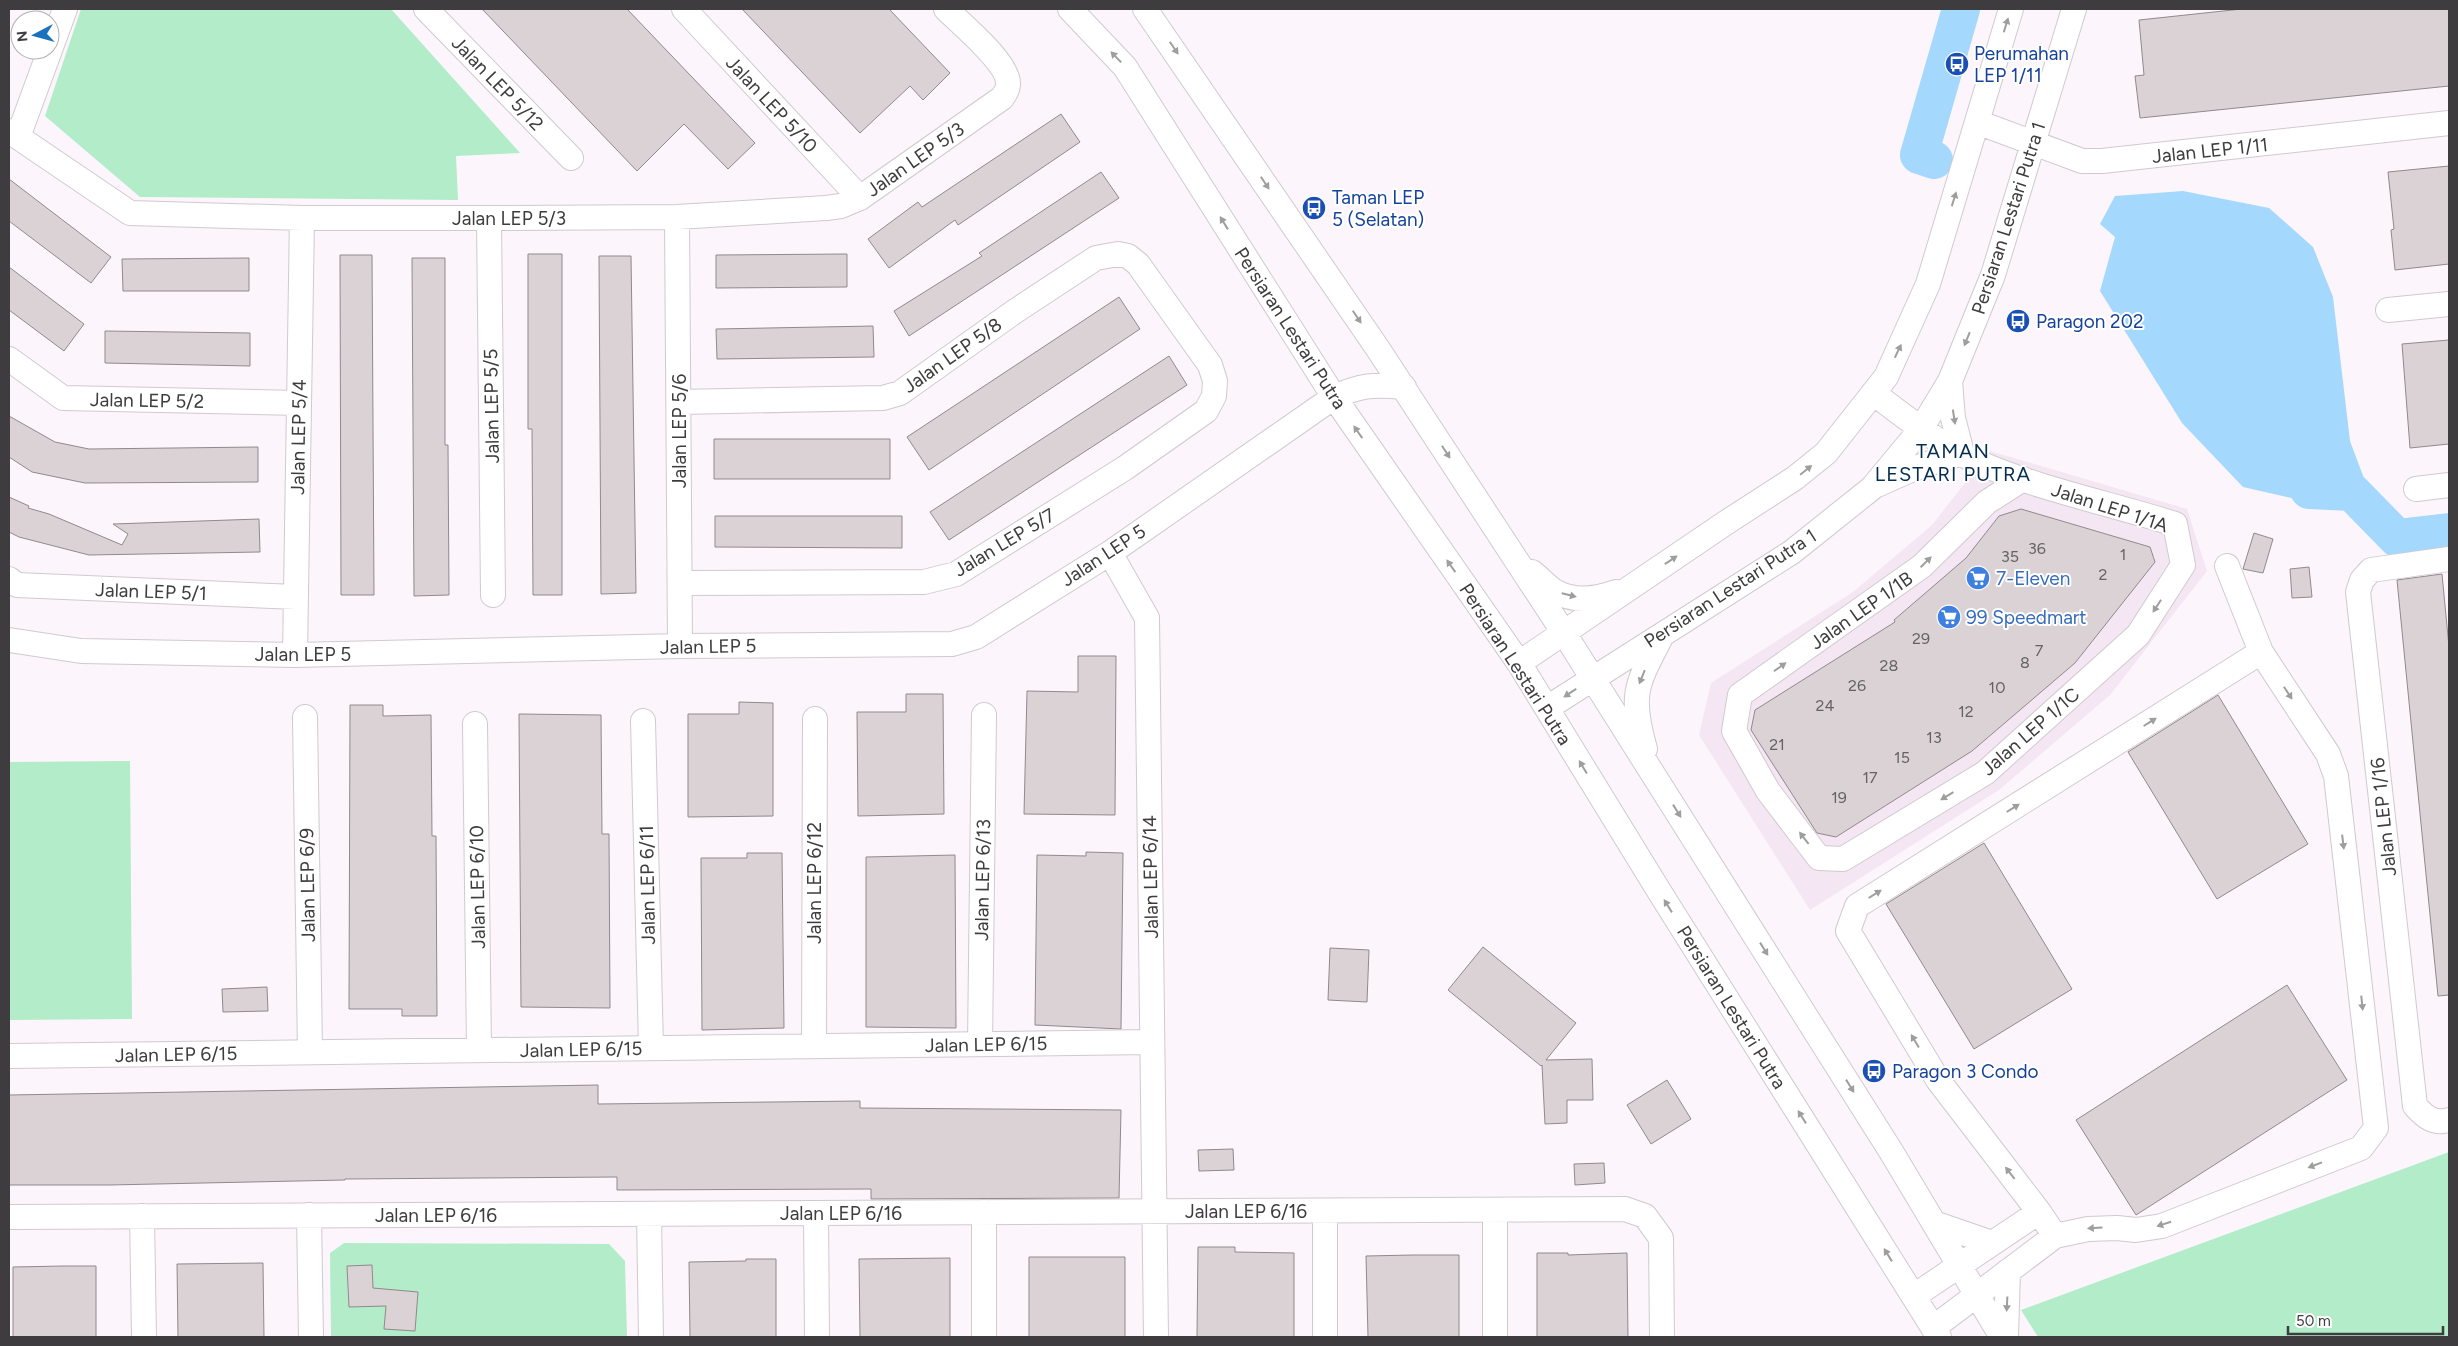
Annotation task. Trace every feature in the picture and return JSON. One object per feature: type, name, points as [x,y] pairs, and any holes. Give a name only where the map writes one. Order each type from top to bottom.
[{"type":"street","points":[[14,134],[65,9]]},
{"type":"street","name":"Jalan LEP 5/12","points":[[426,9],[570,158]]},
{"type":"street","name":"Jalan LEP 5/10","points":[[684,9],[860,198]]},
{"type":"street","name":"Jalan LEP 5/3","points":[[14,134],[130,213],[302,218],[677,217],[841,206],[860,198],[1002,98],[1008,83],[1002,66],[946,9]]},
{"type":"street","name":"Persiaran Lestari Putra","points":[[1070,9],[1125,67],[1334,397],[1519,663],[1659,891],[1936,1333]]},
{"type":"street","points":[[1145,9],[1404,387],[1564,633],[1934,1222],[2004,1337]]},
{"type":"street","points":[[1519,663],[1795,478],[1826,454],[1886,377],[1928,284],[2011,9]]},
{"type":"street","name":"Persiaran Lestari Putra 1","points":[[1547,708],[1792,552],[1872,488],[1921,429],[1950,381],[1993,275],[2074,9]]},
{"type":"street","name":"Jalan LEP 1/11","points":[[1977,122],[2082,161],[2102,162],[2449,123]]},
{"type":"street","name":"Jalan LEP 5/6","points":[[677,217],[680,646]]},
{"type":"street","name":"Jalan LEP 5/4","points":[[295,656],[302,218]]},
{"type":"street","name":"Jalan LEP 5/5","points":[[489,218],[493,595]]},
{"type":"street","name":"Jalan LEP 5/8","points":[[678,402],[883,398],[900,393],[1014,312],[1096,258],[1118,254],[1128,256],[1138,264],[1210,365],[1215,381]]},
{"type":"street","points":[[2388,310],[2449,304]]},
{"type":"street","name":"Jalan LEP 5/2","points":[[9,359],[63,398],[299,403]]},
{"type":"street","name":"Jalan LEP 5/7","points":[[680,583],[924,582],[956,574],[1125,468],[1206,411],[1214,396],[1215,381]]},
{"type":"street","name":"Jalan LEP 1/1B","points":[[1950,381],[1953,418],[1983,483],[1982,496],[1973,515]]},
{"type":"street","name":"Jalan LEP 5","points":[[9,640],[80,651],[295,656],[680,646],[952,644],[976,637],[1110,552],[1334,397],[1356,387],[1374,384],[1404,387]]},
{"type":"street","points":[[1873,393],[1921,429],[1971,458]]},
{"type":"street","points":[[1872,488],[1915,468],[1971,458]]},
{"type":"street","name":"Jalan LEP 1/1A","points":[[1971,458],[2023,479],[2175,524],[2183,565]]},
{"type":"street","name":"Jalan LEP 1/1B","points":[[1843,859],[1819,858],[1768,791],[1734,731],[1740,695],[1922,566],[1973,515],[1998,494],[2023,479]]},
{"type":"street","points":[[2416,489],[2449,485]]},
{"type":"street","name":"Jalan LEP 6/14","points":[[1110,552],[1147,618],[1156,1337]]},
{"type":"street","points":[[1515,558],[1556,592],[1596,600],[1631,587]]},
{"type":"street","name":"Jalan LEP 1/16","points":[[2449,559],[2371,570],[2362,580],[2358,592],[2416,1106],[2424,1116],[2438,1123],[2449,1120]]},
{"type":"street","name":"Jalan LEP 1/1C","points":[[1843,859],[1985,773],[2138,635],[2183,565]]},
{"type":"street","points":[[1936,1333],[1978,1295],[2055,1236],[2088,1229],[2117,1228],[2136,1230],[2162,1226],[2361,1148],[2376,1128],[2336,776],[2328,754],[2261,652],[2226,566]]},
{"type":"street","name":"Jalan LEP 5/1","points":[[9,579],[17,585],[296,597]]},
{"type":"street","points":[[1651,770],[1638,725],[1635,698],[1640,678],[1663,633]]},
{"type":"street","points":[[2055,1236],[2039,1212],[1938,1080],[1848,931],[1857,906],[2261,652]]},
{"type":"street","name":"Jalan LEP 6/13","points":[[980,1044],[984,715]]},
{"type":"street","name":"Jalan LEP 6/9","points":[[305,717],[310,1052]]},
{"type":"street","name":"Jalan LEP 6/12","points":[[814,1046],[815,719]]},
{"type":"street","name":"Jalan LEP 6/11","points":[[643,721],[651,1048]]},
{"type":"street","name":"Jalan LEP 6/10","points":[[475,724],[479,1050]]},
{"type":"street","name":"Jalan LEP 6/15","points":[[9,1056],[1152,1042]]},
{"type":"street","name":"Jalan LEP 6/16","points":[[9,1217],[1625,1209],[1644,1216],[1661,1238],[1662,1337]]},
{"type":"street","points":[[1495,1210],[1495,1337]]},
{"type":"street","points":[[1325,1211],[1325,1337]]},
{"type":"street","points":[[984,1212],[984,1337]]},
{"type":"street","points":[[1914,1296],[2039,1212]]},
{"type":"street","points":[[816,1213],[818,1337]]},
{"type":"street","points":[[649,1214],[650,1337]]},
{"type":"street","points":[[310,1215],[311,1337]]},
{"type":"street","points":[[142,1216],[144,1337]]},
{"type":"street","points":[[1934,1222],[1992,1243]]},
{"type":"street","points":[[2004,1337],[2008,1271]]},
{"type":"shaded area","points":[[1990,451],[2187,509],[2207,571],[2110,695],[1999,790],[1810,910],[1699,735],[1711,683],[1853,592],[1932,525]]},
{"type":"green space","points":[[81,9],[391,9],[520,153],[456,156],[458,200],[140,197],[45,116]]},
{"type":"green space","points":[[130,761],[132,1019],[9,1020],[9,762]]},
{"type":"green space","points":[[2449,1152],[2449,1337],[2038,1337],[2021,1310]]},
{"type":"green space","points":[[344,1243],[609,1244],[625,1261],[627,1337],[331,1337],[330,1253]]},
{"type":"water","points":[[2183,191],[2269,208],[2313,247],[2333,297],[2350,441],[2368,489],[2348,511],[2243,487],[2182,423],[2100,291],[2115,237],[2100,224],[2115,196]]},
{"type":"building","points":[[482,9],[627,9],[755,143],[728,169],[684,124],[637,171]]},
{"type":"building","points":[[742,9],[889,9],[950,73],[923,100],[910,86],[860,133]]},
{"type":"building","points":[[2242,9],[2449,9],[2449,86],[2140,118],[2135,76],[2144,75],[2139,20]]},
{"type":"building","points":[[1061,114],[1080,142],[958,225],[955,220],[889,268],[868,239],[918,202],[922,207]]},
{"type":"building","points":[[2449,166],[2449,264],[2395,270],[2391,230],[2394,229],[2388,172]]},
{"type":"building","points":[[1101,172],[1119,198],[909,336],[894,311],[982,256],[979,253]]},
{"type":"building","points":[[9,179],[111,257],[91,283],[9,221]]},
{"type":"building","points":[[528,254],[562,254],[562,595],[533,595],[532,429],[528,429]]},
{"type":"building","points":[[847,254],[847,287],[716,288],[716,255]]},
{"type":"building","points":[[340,255],[372,255],[374,595],[341,595]]},
{"type":"building","points":[[599,256],[631,256],[636,593],[601,594]]},
{"type":"building","points":[[249,258],[249,291],[123,291],[122,259]]},
{"type":"building","points":[[412,258],[445,258],[445,445],[448,445],[449,595],[414,596]]},
{"type":"building","points":[[9,267],[84,324],[64,351],[9,310]]},
{"type":"building","points":[[1119,297],[1140,329],[929,470],[907,437]]},
{"type":"building","points":[[873,326],[874,357],[717,359],[716,329]]},
{"type":"building","points":[[105,331],[250,333],[250,366],[105,363]]},
{"type":"building","points":[[2449,340],[2449,444],[2410,448],[2402,344]]},
{"type":"building","points":[[1169,356],[1187,385],[949,540],[930,512]]},
{"type":"building","points":[[9,416],[55,442],[89,449],[258,447],[258,482],[85,483],[32,472],[9,457]]},
{"type":"building","points":[[714,439],[890,439],[890,479],[714,479]]},
{"type":"building","points":[[9,497],[29,506],[28,508],[49,514],[122,545],[128,534],[113,524],[259,519],[260,552],[89,555],[19,537],[9,532]]},
{"type":"building","points":[[2021,509],[2150,547],[2155,562],[2075,663],[1972,751],[1836,837],[1817,833],[1751,730],[1755,710],[1895,622],[1894,620],[1966,558],[1999,516]]},
{"type":"building","points":[[715,516],[902,516],[902,548],[715,547]]},
{"type":"building","points":[[2254,533],[2273,539],[2263,573],[2243,569]]},
{"type":"building","points":[[2309,567],[2312,597],[2292,598],[2290,569]]},
{"type":"building","points":[[2442,574],[2449,647],[2449,995],[2438,996],[2397,580]]},
{"type":"building","points":[[1078,656],[1116,656],[1115,815],[1024,814],[1027,691],[1078,692]]},
{"type":"building","points":[[906,694],[943,694],[944,814],[858,816],[857,712],[906,712]]},
{"type":"building","points":[[2218,695],[2308,844],[2217,899],[2128,752]]},
{"type":"building","points":[[739,702],[773,703],[773,816],[688,817],[688,714],[739,714]]},
{"type":"building","points":[[350,705],[383,705],[383,716],[431,715],[432,836],[436,836],[437,1016],[402,1016],[402,1009],[349,1009]]},
{"type":"building","points":[[519,714],[601,715],[602,834],[609,834],[610,1008],[521,1007]]},
{"type":"building","points":[[1984,843],[2072,989],[1974,1049],[1886,904]]},
{"type":"building","points":[[1086,852],[1123,853],[1121,1029],[1035,1025],[1037,855],[1086,856]]},
{"type":"building","points":[[747,853],[782,853],[784,1028],[702,1030],[701,858],[747,858]]},
{"type":"building","points":[[955,855],[956,1028],[866,1027],[866,857]]},
{"type":"building","points":[[1483,947],[1576,1023],[1546,1060],[1592,1059],[1593,1100],[1567,1100],[1567,1123],[1545,1124],[1542,1065],[1448,990]]},
{"type":"building","points":[[1330,948],[1369,950],[1367,1002],[1328,1000]]},
{"type":"building","points":[[2287,985],[2347,1080],[2136,1215],[2076,1120]]},
{"type":"building","points":[[267,987],[268,1011],[223,1012],[222,989]]},
{"type":"building","points":[[1667,1080],[1691,1119],[1651,1144],[1627,1105]]},
{"type":"building","points":[[598,1085],[598,1104],[860,1101],[860,1108],[1121,1110],[1119,1198],[871,1199],[871,1189],[617,1190],[617,1177],[345,1179],[109,1185],[9,1185],[9,1095]]},
{"type":"building","points":[[1233,1149],[1234,1170],[1199,1171],[1198,1150]]},
{"type":"building","points":[[1604,1163],[1605,1183],[1575,1185],[1574,1164]]},
{"type":"building","points":[[1198,1247],[1235,1247],[1235,1252],[1294,1253],[1294,1337],[1197,1337]]},
{"type":"building","points":[[1537,1253],[1568,1253],[1568,1255],[1627,1253],[1628,1337],[1537,1337]]},
{"type":"building","points":[[1459,1255],[1459,1337],[1368,1337],[1366,1256]]},
{"type":"building","points":[[1029,1257],[1125,1257],[1125,1337],[1029,1337]]},
{"type":"building","points":[[950,1258],[950,1337],[860,1337],[859,1259]]},
{"type":"building","points":[[746,1259],[776,1259],[776,1337],[690,1337],[689,1262],[746,1261]]},
{"type":"building","points":[[263,1263],[264,1337],[178,1337],[177,1264]]},
{"type":"building","points":[[372,1265],[373,1288],[418,1292],[415,1331],[384,1329],[386,1306],[349,1307],[347,1266]]},
{"type":"building","points":[[96,1266],[96,1337],[13,1337],[13,1267]]},
{"type":"waterway","points":[[1934,160],[1919,155],[1961,9]]},
{"type":"waterway","points":[[2309,490],[2352,492],[2397,538],[2449,532]]},
{"type":"place","name":"Perumahan LEP 1/11","points":[[1957,64]]},
{"type":"place","name":"Taman LEP 5 (Selatan)","points":[[1314,208]]},
{"type":"place","name":"Paragon 202","points":[[2018,321]]},
{"type":"place","name":"7-Eleven","points":[[1978,578]]},
{"type":"place","name":"99 Speedmart","points":[[1949,617]]},
{"type":"place","name":"Paragon 3 Condo","points":[[1874,1071]]},
{"type":"district","name":"TAMAN LESTARI PUTRA","points":[[1953,462]]}]
